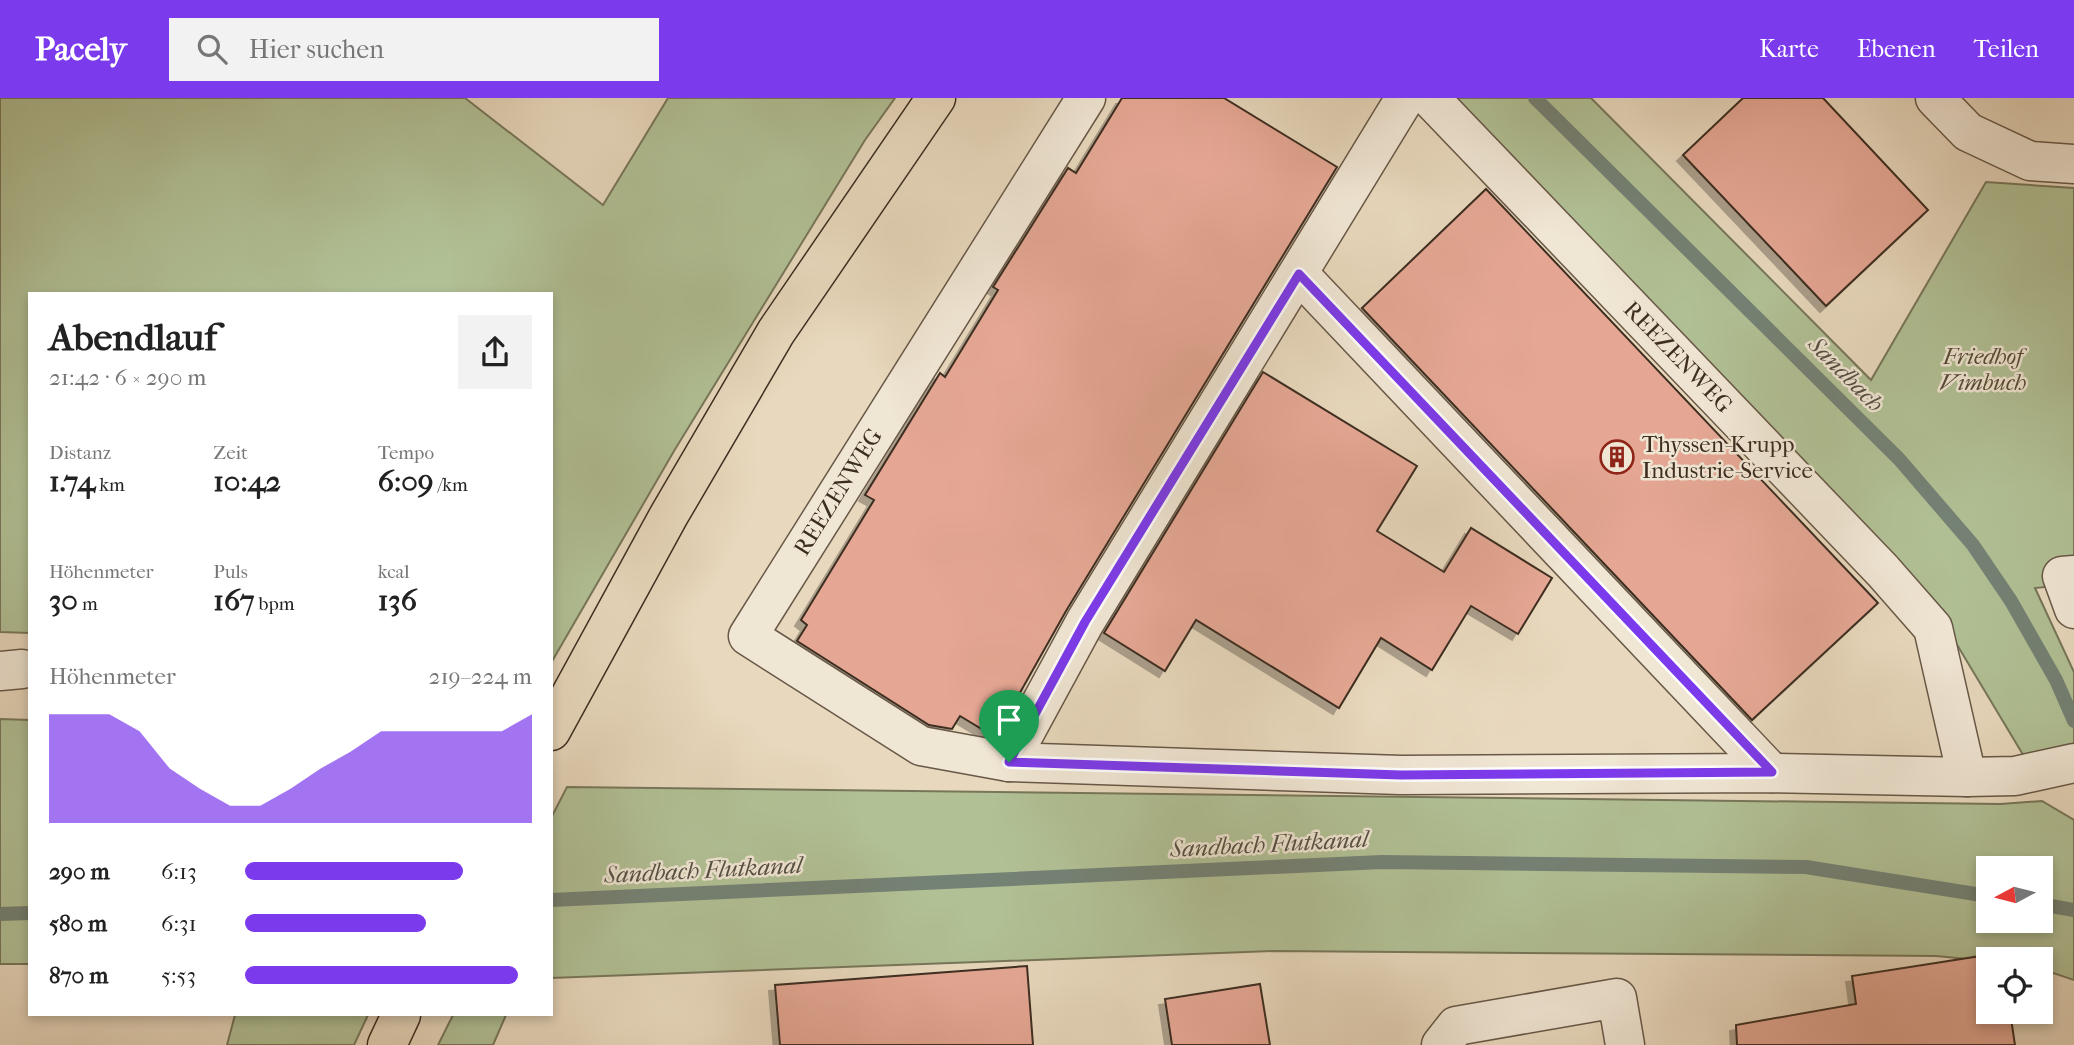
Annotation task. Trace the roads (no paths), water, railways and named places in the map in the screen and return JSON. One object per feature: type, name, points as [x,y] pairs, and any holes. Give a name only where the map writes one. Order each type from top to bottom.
[{"type":"main road","points":[[553,727],[669,515],[776,332],[936,98]]},
{"type":"main road","points":[[387,1045],[401,1016]]},
{"type":"street","name":"REEZENWEG","points":[[1086,98],[748,636],[921,746],[1009,762],[1401,775],[1772,772],[1967,777],[2015,776],[2074,763]]},
{"type":"street","points":[[1009,762],[1085,622],[1405,98]]},
{"type":"street","name":"REEZENWEG","points":[[1430,98],[1883,572],[1933,628],[1967,777]]},
{"type":"street","points":[[1935,98],[1968,132],[2030,161],[2074,164]]},
{"type":"street","points":[[1299,274],[1772,772]]},
{"type":"street","points":[[2074,575],[2062,576],[2074,609]]},
{"type":"street","points":[[1441,1045],[1456,1026],[1617,998],[1625,1045]]},
{"type":"waterway","name":"Sandbach","points":[[1535,98],[1899,459],[1973,545],[2011,601],[2056,680],[2074,721]]},
{"type":"waterway","name":"Sandbach Flutkanal","points":[[553,900],[1382,862],[1806,867],[1976,894]]},
{"type":"waterway","name":"Sandbach Flutkanal","points":[[2053,906],[2074,910]]},
{"type":"waterway","name":"Sandbach Flutkanal","points":[[0,914],[28,913]]},
{"type":"place","name":"Thyssen-Krupp Industrie-Service","points":[[1617,457]]},
{"type":"park label","name":"Friedhof Vimbuch","points":[[1983,369]]}]
